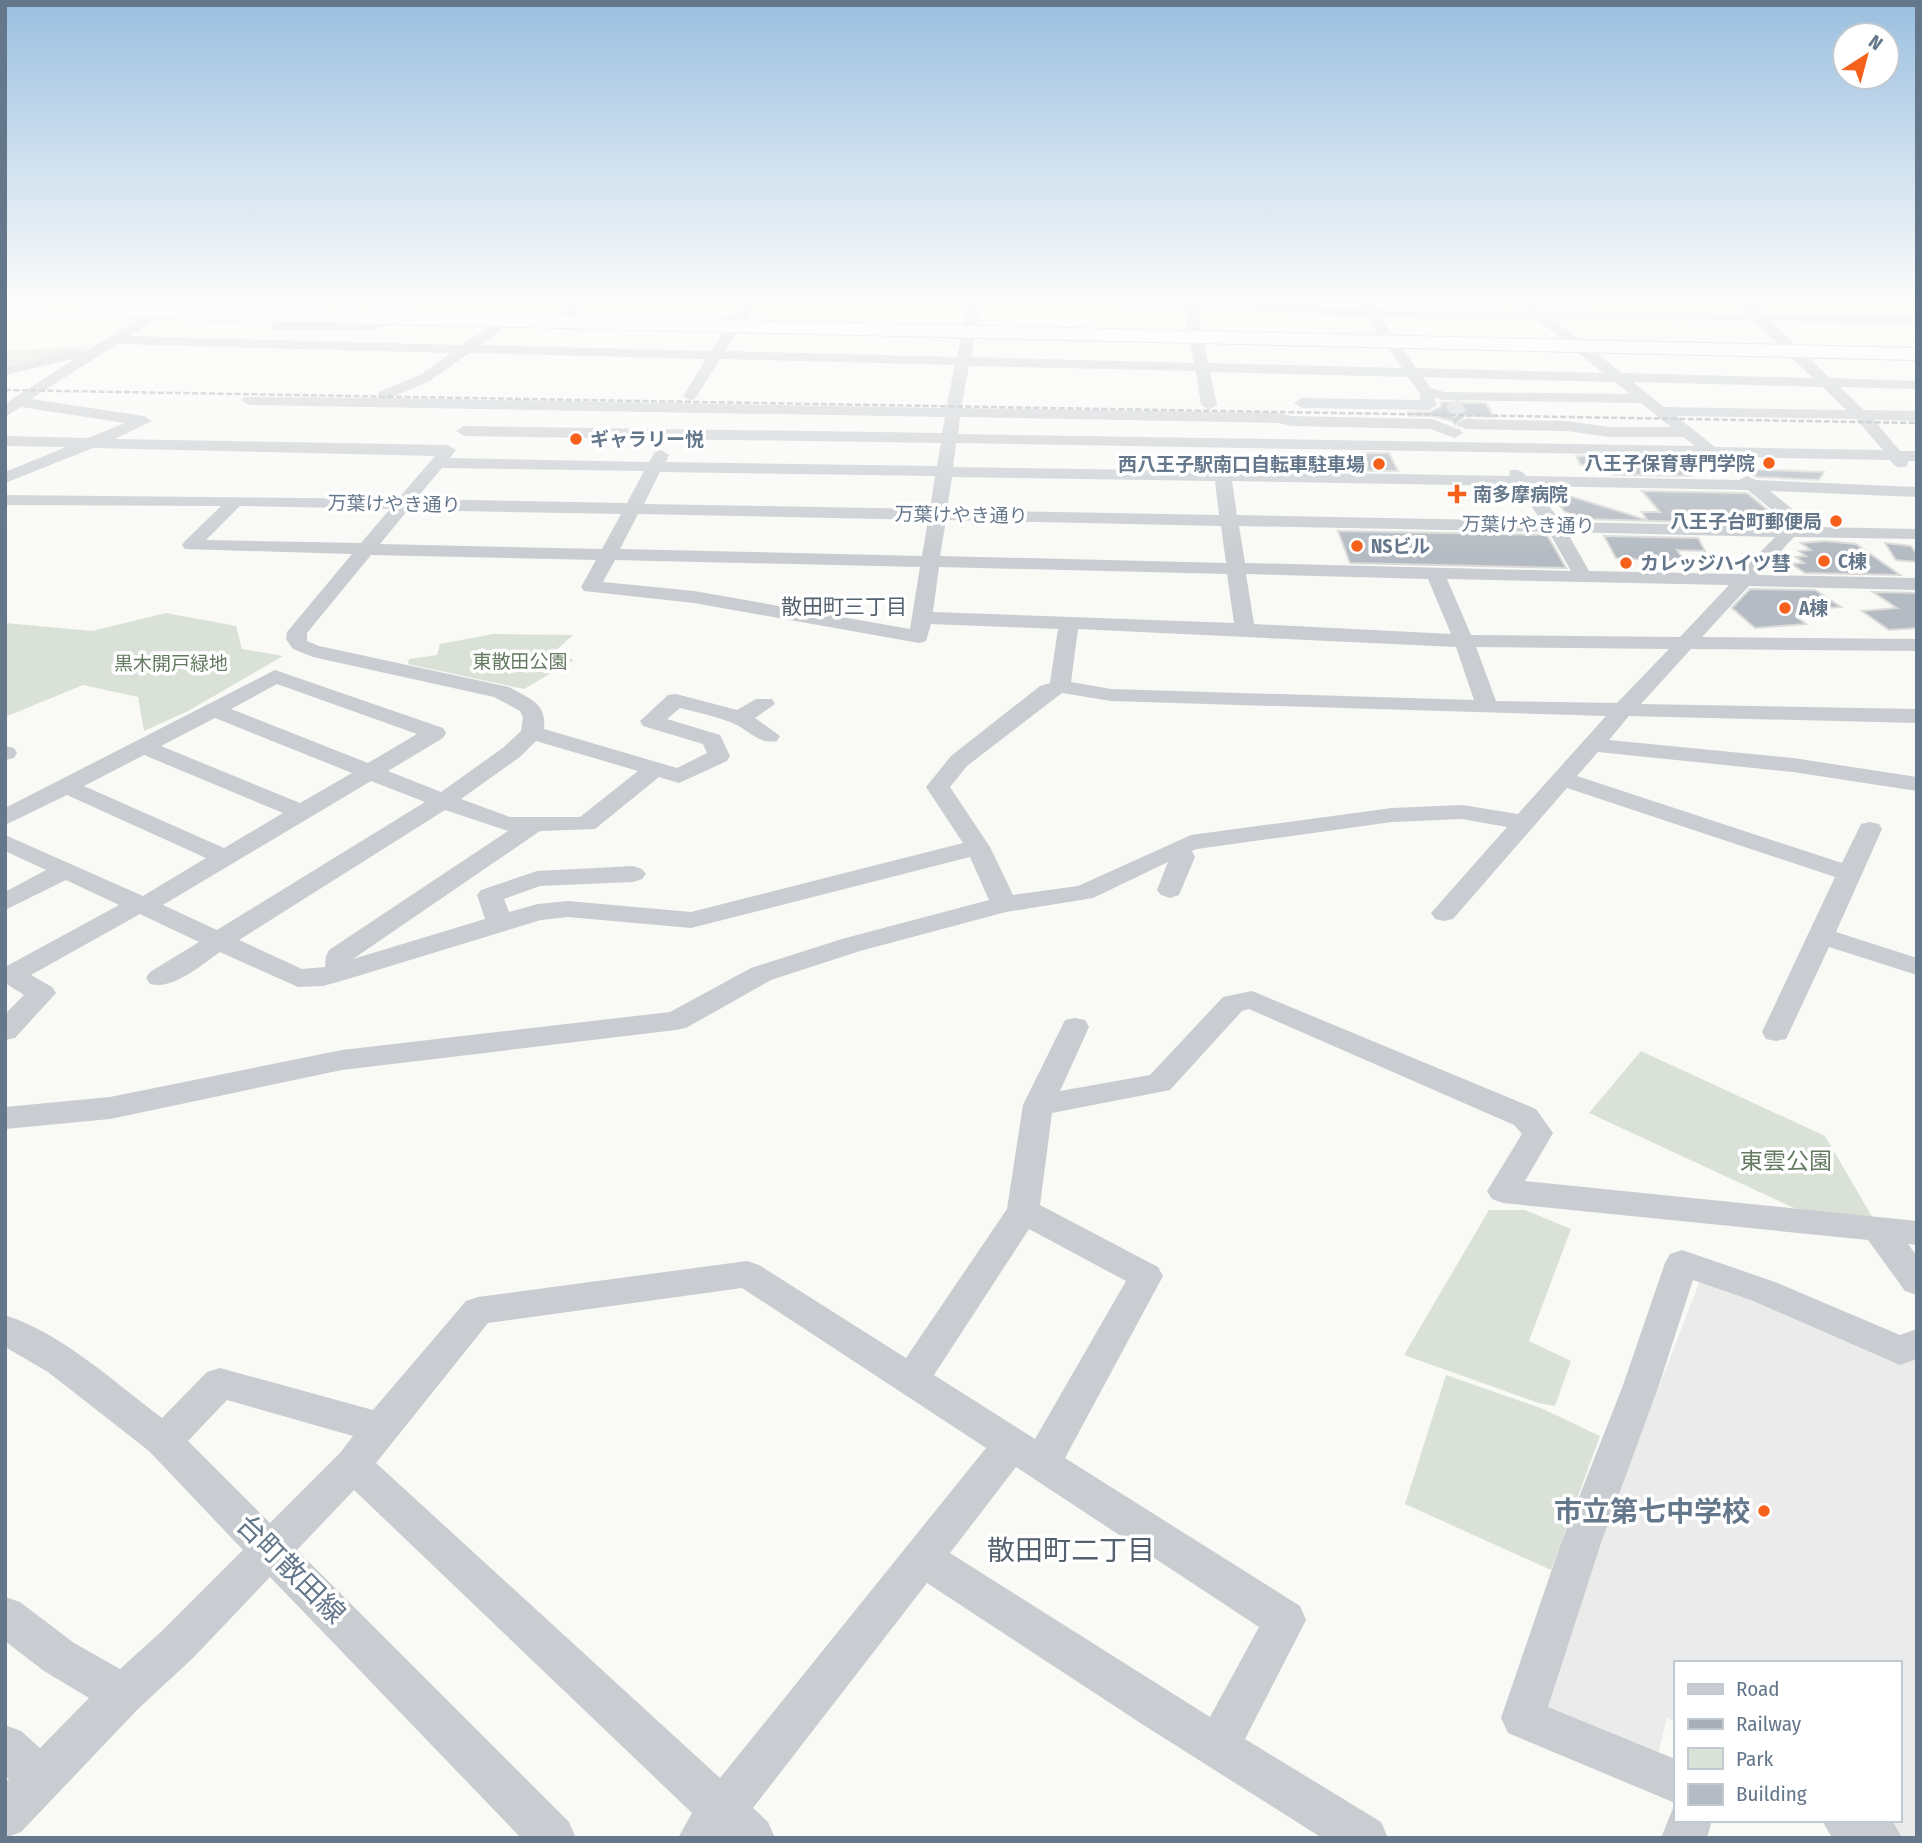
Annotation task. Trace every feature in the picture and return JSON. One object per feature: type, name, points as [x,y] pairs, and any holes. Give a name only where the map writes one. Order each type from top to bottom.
[{"type":"street","points":[[5,412],[17,397],[41,383]]},
{"type":"street","points":[[361,401],[413,383]]},
{"type":"street","points":[[699,383],[591,587],[694,597],[919,638],[959,383]]},
{"type":"street","points":[[1206,383],[1238,569],[1245,629]]},
{"type":"street","points":[[1417,383],[1429,396],[1490,401],[1452,402]]},
{"type":"street","points":[[1519,383],[1530,397]]},
{"type":"street","points":[[1624,383],[1752,485],[1797,527]]},
{"type":"street","points":[[1826,383],[1866,421],[1896,455],[1917,492]]},
{"type":"street","points":[[1856,383],[1917,385]]},
{"type":"street","points":[[393,391],[688,401],[1212,411],[1291,421],[1432,424],[1498,446],[1917,456]]},
{"type":"street","points":[[1429,396],[1670,395]]},
{"type":"street","points":[[954,406],[1088,414],[1429,405],[1429,396]]},
{"type":"street","points":[[5,478],[144,421],[17,397]]},
{"type":"street","points":[[1766,397],[1843,399]]},
{"type":"street","points":[[249,400],[487,403],[688,401]]},
{"type":"street","points":[[160,978],[443,801],[512,752],[532,733],[534,717],[529,707],[501,692],[300,645],[296,639],[297,632],[487,403]]},
{"type":"street","points":[[1088,414],[1090,440]]},
{"type":"street","points":[[1459,434],[1532,425],[1567,426],[1609,432],[1674,421],[1866,421],[1917,416]]},
{"type":"street","points":[[1674,421],[1866,421],[1917,427]]},
{"type":"street","points":[[1444,913],[1624,709],[1797,527],[1866,421]]},
{"type":"street","points":[[464,431],[1218,442],[1515,432],[1528,436],[1536,447]]},
{"type":"street","points":[[5,441],[654,467],[1752,485],[1917,492]]},
{"type":"street","points":[[1498,446],[1553,525],[1583,576]]},
{"type":"street","name":"万葉けやき通り","points":[[5,500],[236,501],[1229,520],[1797,527],[1917,534]]},
{"type":"street","points":[[236,501],[191,545],[1917,584]]},
{"type":"street","points":[[1435,573],[1464,641],[1487,707]]},
{"type":"street","points":[[921,618],[1245,629],[1464,641],[1917,645]]},
{"type":"street","points":[[1060,686],[1069,624]]},
{"type":"street","points":[[5,818],[67,788],[275,676],[435,733],[142,905],[11,975],[41,993],[5,1031]]},
{"type":"street","points":[[1004,904],[978,847],[938,787],[959,761],[1048,691],[1060,686],[1111,695],[1487,707],[1917,716]]},
{"type":"street","points":[[532,733],[679,776],[719,756],[712,740],[651,721],[676,700],[740,718],[769,737]]},
{"type":"street","points":[[740,718],[764,704]]},
{"type":"street","points":[[214,710],[508,824],[586,824],[655,769]]},
{"type":"street","points":[[1593,745],[1793,765],[1917,784]]},
{"type":"street","points":[[143,747],[300,812]]},
{"type":"street","points":[[1563,779],[1848,873]]},
{"type":"street","points":[[67,788],[224,857]]},
{"type":"street","points":[[5,1118],[110,1108],[342,1060],[676,1021],[761,974],[850,944],[1004,904],[1084,893],[1191,842],[1392,815],[1462,812],[1524,822]]},
{"type":"street","points":[[338,973],[339,956],[535,824]]},
{"type":"street","points":[[1776,1032],[1870,829]]},
{"type":"street","points":[[5,842],[298,978],[323,977],[338,973],[538,912],[568,909],[691,920],[978,847]]},
{"type":"street","points":[[1170,890],[1183,857],[1179,849]]},
{"type":"street","points":[[5,902],[66,870]]},
{"type":"street","points":[[500,924],[490,895],[537,878],[633,874]]},
{"type":"street","points":[[1819,935],[1917,967]]},
{"type":"street","points":[[1038,1105],[1159,1083],[1233,1003],[1252,1000],[1525,1117],[1538,1133],[1503,1191],[1917,1233]]},
{"type":"street","points":[[911,1380],[1023,1211],[1038,1105],[1075,1027]]},
{"type":"street","points":[[353,1465],[725,1829],[922,1557],[1027,1454],[1146,1276],[1023,1211]]},
{"type":"street","points":[[1877,1228],[1917,1282]]},
{"type":"street","points":[[1674,1781],[1522,1718],[1682,1263],[1763,1291],[1900,1351],[1917,1343]]},
{"type":"street","points":[[5,1816],[123,1693],[178,1644],[353,1465],[380,1428],[478,1311],[747,1274],[1285,1619],[1218,1746]]},
{"type":"street","name":"台町散田線","points":[[5,1329],[61,1362],[162,1440],[553,1838]]},
{"type":"street","points":[[162,1440],[185,1421],[220,1382],[380,1428]]},
{"type":"street","points":[[922,1557],[1365,1838]]},
{"type":"street","points":[[5,1615],[58,1657],[123,1693]]},
{"type":"street","points":[[5,1747],[42,1777]]},
{"type":"street","points":[[1849,1822],[1879,1838]]},
{"type":"shaded area","name":"市立第七中学校","points":[[1701,1278],[1917,1357],[1917,1838],[1901,1838],[1871,1822],[1901,1822],[1901,1661],[1674,1661],[1674,1722],[1667,1718],[1656,1762],[1545,1713],[1538,1700]]},
{"type":"green space","name":"黒木開戸緑地","points":[[166,613],[236,626],[242,649],[283,656],[188,711],[144,731],[138,697],[83,685],[5,717],[5,623],[92,631]]},
{"type":"green space","name":"東散田公園","points":[[493,634],[573,635],[553,653],[574,660],[524,689],[408,664],[409,659],[437,655],[440,644]]},
{"type":"green space","name":"東雲公園","points":[[1641,1051],[1825,1136],[1874,1220],[1794,1208],[1589,1113]]},
{"type":"green space","points":[[1489,1210],[1525,1210],[1571,1229],[1529,1341],[1571,1361],[1555,1406],[1539,1403],[1404,1355]]},
{"type":"green space","points":[[1446,1375],[1543,1409],[1600,1436],[1551,1570],[1405,1504]]},
{"type":"building","points":[[1441,402],[1486,403],[1494,417],[1465,416],[1455,425],[1452,421],[1432,416],[1410,416],[1408,412],[1430,412],[1442,406]]},
{"type":"building","name":"西八王子駅南口自転車駐車場","points":[[1357,453],[1389,453],[1398,471],[1365,471]]},
{"type":"building","points":[[1576,456],[1674,458],[1691,476],[1614,475],[1606,465],[1581,465]]},
{"type":"building","points":[[1742,469],[1824,472],[1819,480],[1757,477]]},
{"type":"building","points":[[1547,489],[1647,520],[1642,512],[1660,512],[1642,491],[1747,493],[1782,522],[1768,523],[1762,518],[1687,518],[1689,522],[1583,519],[1565,512]]},
{"type":"building","points":[[1338,531],[1547,535],[1566,568],[1350,563]]},
{"type":"building","points":[[1604,536],[1698,538],[1705,551],[1677,550],[1685,562],[1616,558]]},
{"type":"building","name":"C棟","points":[[1825,541],[1856,544],[1900,575],[1805,573],[1792,564],[1804,563],[1796,557],[1806,556],[1799,551],[1811,550],[1801,543]]},
{"type":"building","points":[[1885,543],[1911,546],[1917,555],[1917,562],[1896,560]]},
{"type":"building","name":"A棟","points":[[1750,589],[1815,590],[1841,607],[1802,610],[1810,616],[1797,617],[1806,624],[1755,628],[1732,608]]},
{"type":"building","points":[[1873,592],[1917,593],[1917,628],[1889,630],[1862,611],[1897,608]]},
{"type":"tunnel","points":[[1452,402],[1465,424]]},
{"type":"railway","points":[[5,390],[1917,423]]},
{"type":"place","name":"ギャラリー悦","points":[[576,439]]},
{"type":"place","name":"八王子保育専門学院","points":[[1769,463]]},
{"type":"place","name":"西八王子駅南口自転車駐車場","points":[[1379,464]]},
{"type":"place","name":"南多摩病院","points":[[1457,494]]},
{"type":"place","name":"八王子台町郵便局","points":[[1836,521]]},
{"type":"place","name":"NSビル","points":[[1357,546]]},
{"type":"place","name":"C棟","points":[[1824,561]]},
{"type":"place","name":"カレッジハイツ彗","points":[[1626,563]]},
{"type":"place","name":"A棟","points":[[1785,608]]},
{"type":"place","name":"市立第七中学校","points":[[1764,1511]]},
{"type":"district","name":"散田町三丁目","points":[[844,607]]},
{"type":"district","name":"散田町二丁目","points":[[1071,1550]]}]
